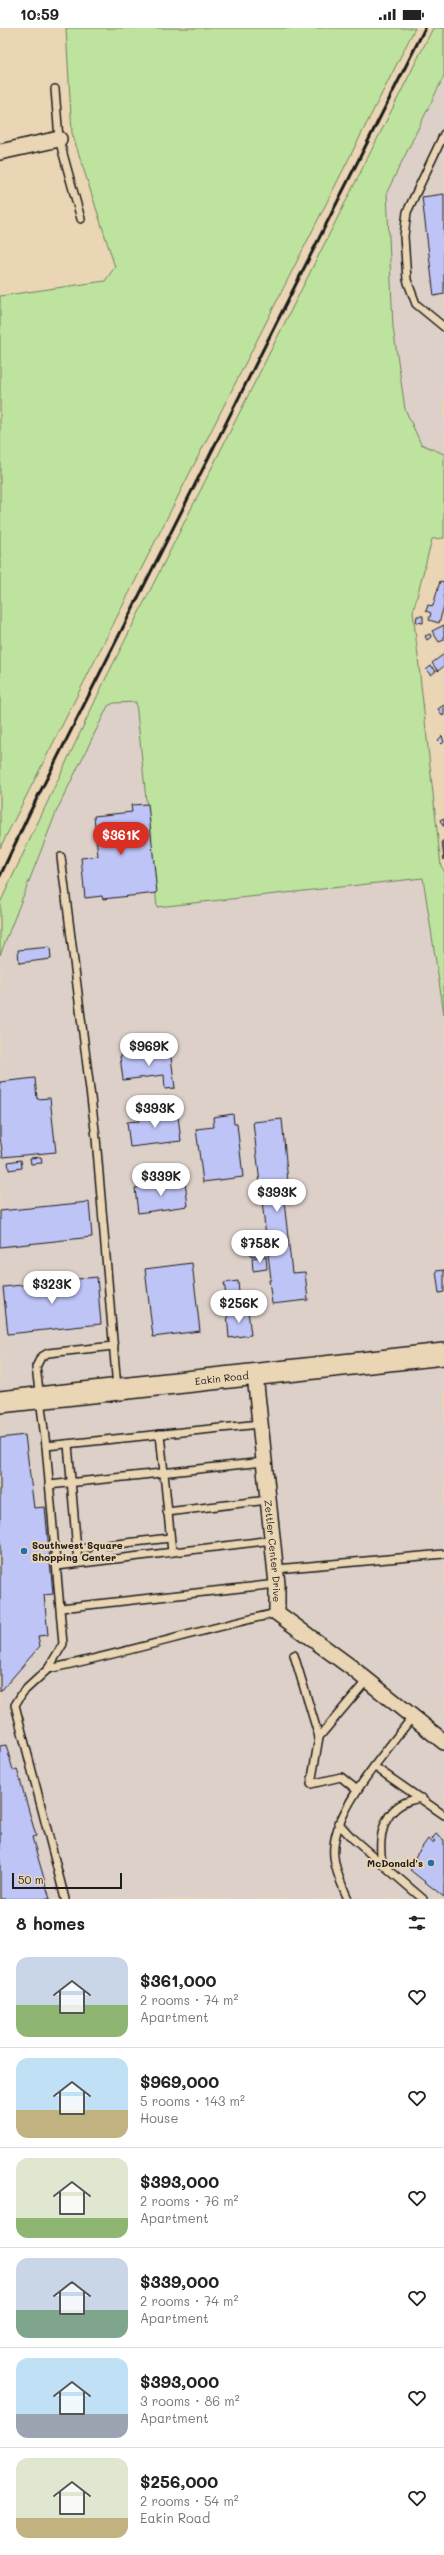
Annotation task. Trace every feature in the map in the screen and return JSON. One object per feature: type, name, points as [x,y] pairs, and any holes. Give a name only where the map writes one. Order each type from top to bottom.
[{"type":"street","points":[[0,152],[59,140]]},
{"type":"street","name":"Eakin Road","points":[[0,1402],[444,1354]]},
{"type":"street","name":"Zettler Center Drive","points":[[255,1375],[276,1569],[277,1613],[367,1680],[444,1742]]},
{"type":"lane","points":[[55,89],[59,140],[81,219]]},
{"type":"lane","points":[[444,134],[407,212],[404,236],[407,280],[416,304],[444,327]]},
{"type":"lane","points":[[61,857],[96,1138],[117,1390]]},
{"type":"lane","points":[[65,1899],[15,1705],[23,1692],[48,1669],[63,1644],[50,1485],[41,1397],[36,1367],[41,1358],[48,1353],[114,1346]]},
{"type":"lane","points":[[46,1446],[260,1424]]},
{"type":"lane","points":[[160,1434],[172,1552]]},
{"type":"lane","points":[[68,1444],[73,1482],[78,1563]]},
{"type":"lane","points":[[50,1485],[264,1462]]},
{"type":"lane","points":[[167,1512],[268,1500]]},
{"type":"lane","points":[[108,1545],[170,1538]]},
{"type":"lane","points":[[57,1566],[273,1540]]},
{"type":"lane","points":[[77,1549],[89,1548]]},
{"type":"lane","points":[[276,1569],[444,1554]]},
{"type":"lane","points":[[61,1608],[277,1584]]},
{"type":"lane","points":[[48,1669],[119,1654],[197,1631],[277,1613]]},
{"type":"lane","points":[[294,1655],[319,1736],[311,1784],[342,1777],[357,1790]]},
{"type":"lane","points":[[319,1736],[367,1680]]},
{"type":"lane","points":[[348,1899],[338,1877],[334,1847],[338,1823],[357,1790],[412,1716]]},
{"type":"lane","points":[[375,1767],[422,1798],[444,1815]]},
{"type":"lane","points":[[382,1863],[378,1844],[382,1826],[401,1804],[422,1798]]},
{"type":"lane","points":[[338,1823],[424,1899]]},
{"type":"shaded area","points":[[444,76],[444,454],[421,444],[405,409],[393,327],[387,192]]},
{"type":"shaded area","points":[[136,702],[157,907],[423,878],[444,1014],[444,1899],[0,1899],[0,955],[57,810],[108,706],[114,703]]},
{"type":"green space","points":[[66,28],[415,28],[0,848],[0,296],[105,281],[115,267],[72,133]]},
{"type":"green space","points":[[433,28],[444,28],[444,76],[387,192],[393,327],[405,409],[421,444],[444,454],[444,538],[432,539],[413,612],[441,866],[444,870],[444,1014],[423,878],[157,907],[136,702],[114,703],[108,706],[57,810],[0,955],[0,903],[104,682]]},
{"type":"building","points":[[444,194],[444,294],[434,296],[422,197]]},
{"type":"building","points":[[440,581],[444,582],[444,606],[439,623],[429,620],[431,613],[426,611],[428,605],[433,606]]},
{"type":"building","points":[[417,616],[423,616],[423,623],[416,622]]},
{"type":"building","points":[[444,625],[444,640],[439,642],[432,631]]},
{"type":"building","points":[[430,634],[431,637],[427,640],[425,636]]},
{"type":"building","points":[[444,654],[444,666],[438,671],[432,663]]},
{"type":"building","points":[[431,666],[436,671],[431,675],[426,670]]},
{"type":"building","points":[[444,705],[444,715],[443,716],[438,709]]},
{"type":"building","points":[[442,736],[444,742],[442,744],[438,740]]},
{"type":"building","points":[[148,804],[157,893],[103,899],[102,896],[85,898],[81,858],[98,856],[94,816],[132,812],[131,805]]},
{"type":"building","points":[[444,818],[444,826],[443,826],[440,820]]},
{"type":"building","points":[[442,841],[444,841],[444,860]]},
{"type":"building","points":[[50,947],[51,959],[19,963],[18,950]]},
{"type":"building","points":[[170,1050],[175,1088],[165,1089],[164,1075],[123,1080],[120,1056]]},
{"type":"building","points":[[35,1078],[37,1099],[50,1098],[56,1152],[3,1157],[0,1137],[0,1082]]},
{"type":"building","points":[[175,1110],[176,1116],[178,1116],[181,1141],[130,1147],[127,1122],[139,1121],[139,1114]]},
{"type":"building","points":[[233,1114],[234,1124],[237,1124],[243,1177],[203,1182],[196,1129],[214,1127],[213,1117]]},
{"type":"building","points":[[282,1119],[288,1182],[282,1183],[292,1273],[305,1272],[308,1300],[272,1304],[269,1280],[271,1280],[253,1122]]},
{"type":"building","points":[[41,1157],[42,1163],[31,1164],[30,1158]]},
{"type":"building","points":[[21,1160],[22,1168],[9,1170],[8,1162]]},
{"type":"building","points":[[185,1182],[188,1206],[138,1213],[135,1188]]},
{"type":"building","points":[[89,1202],[92,1237],[0,1247],[0,1211]]},
{"type":"building","points":[[264,1243],[265,1254],[251,1256],[250,1245]]},
{"type":"building","points":[[266,1256],[267,1269],[253,1271],[252,1258]]},
{"type":"building","points":[[192,1263],[200,1331],[153,1337],[145,1269]]},
{"type":"building","points":[[444,1270],[444,1292],[439,1293],[436,1271]]},
{"type":"building","points":[[97,1277],[101,1324],[8,1334],[3,1287]]},
{"type":"building","points":[[238,1281],[239,1293],[226,1295],[224,1283]]},
{"type":"building","points":[[248,1311],[251,1335],[229,1338],[227,1313]]},
{"type":"building","name":"Southwest Square Shopping Center","points":[[25,1435],[34,1508],[45,1507],[53,1594],[44,1595],[48,1635],[38,1636],[40,1646],[0,1692],[0,1438]]},
{"type":"building","points":[[6,1745],[13,1770],[17,1769],[36,1836],[32,1837],[50,1899],[0,1899],[0,1746]]},
{"type":"building","name":"McDonald's","points":[[436,1834],[444,1840],[444,1897],[410,1870],[420,1861],[415,1857],[428,1839],[433,1843],[435,1841],[432,1839]]},
{"type":"railway","points":[[0,876],[30,812],[425,28]]},
{"type":"place","name":"Southwest Square Shopping Center","points":[[24,1551]]},
{"type":"place","name":"McDonald's","points":[[431,1863]]}]
